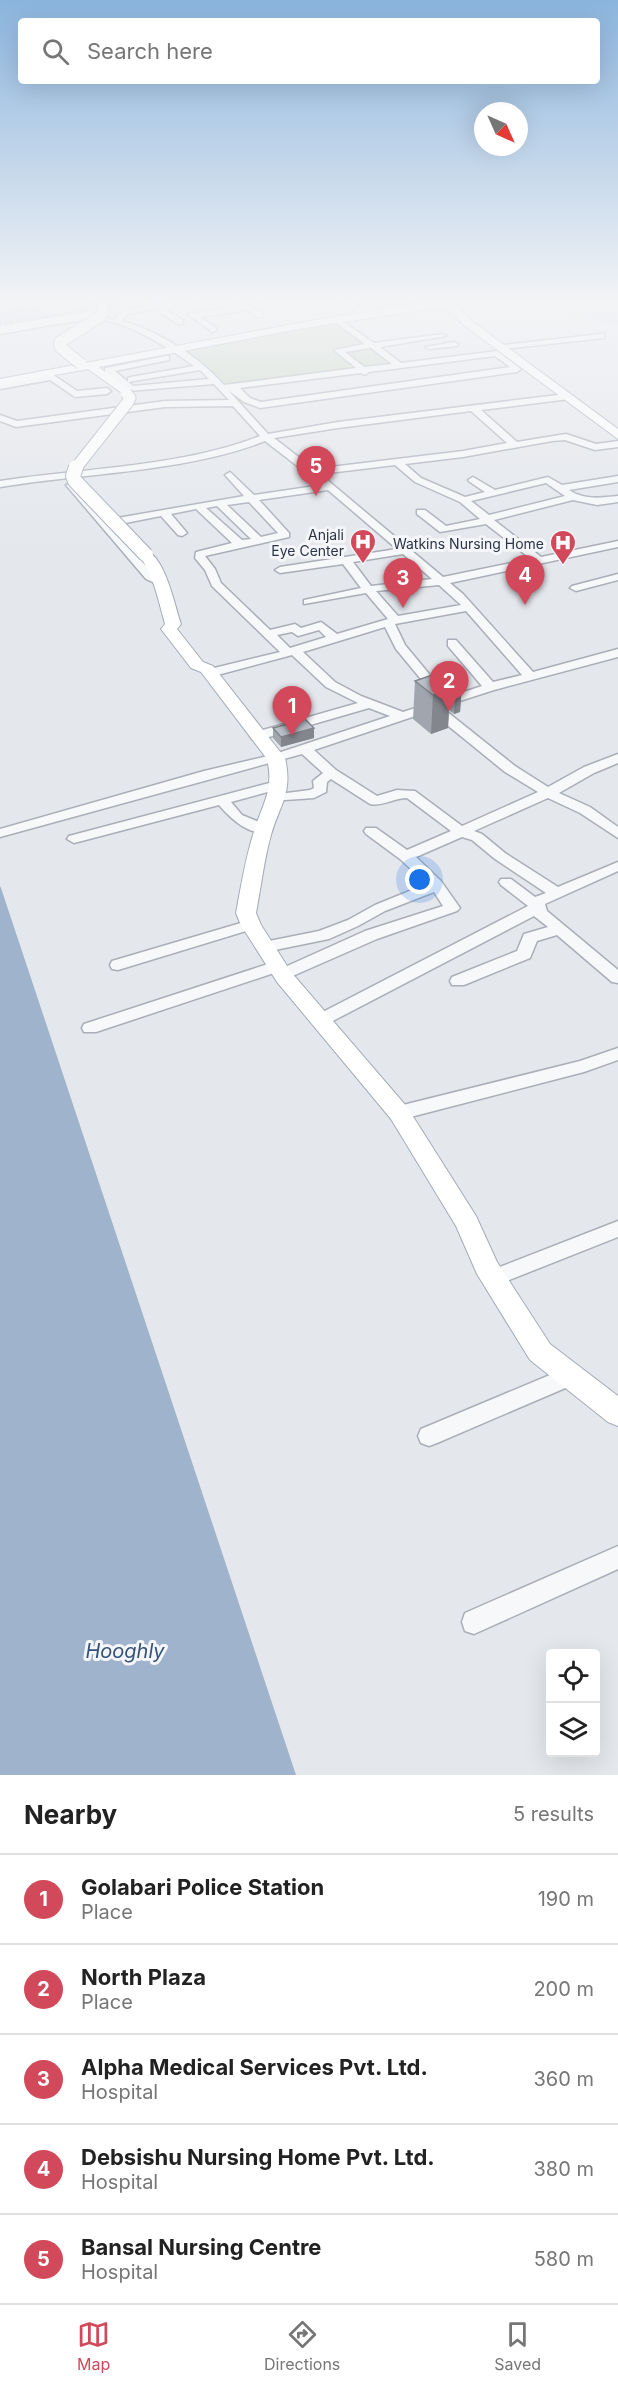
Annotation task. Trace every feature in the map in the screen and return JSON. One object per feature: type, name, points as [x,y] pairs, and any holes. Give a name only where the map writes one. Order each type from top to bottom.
[{"type":"main road","points":[[117,383],[124,387],[130,398],[75,469],[73,476],[157,570],[173,624],[169,629],[196,665],[209,671],[276,758],[279,771],[277,791],[264,829],[246,913],[251,925],[275,962],[399,1113],[467,1223],[494,1278],[540,1352],[618,1413]]},
{"type":"main road","points":[[548,383],[618,435]]},
{"type":"street","points":[[60,383],[75,394],[107,391]]},
{"type":"street","points":[[121,383],[124,387],[131,388],[244,383]]},
{"type":"street","points":[[124,387],[140,383]]},
{"type":"street","points":[[221,383],[247,400],[260,405],[418,383]]},
{"type":"street","points":[[382,383],[388,387]]},
{"type":"street","points":[[224,385],[252,424],[441,581],[468,607],[529,675]]},
{"type":"street","points":[[0,484],[219,452],[260,441],[266,437],[407,415],[566,397]]},
{"type":"street","points":[[0,418],[16,424],[165,404],[236,403]]},
{"type":"street","points":[[473,408],[515,445]]},
{"type":"street","points":[[312,472],[469,453],[566,437],[595,447],[618,444]]},
{"type":"street","points":[[460,445],[469,453]]},
{"type":"street","points":[[397,462],[418,480],[464,500],[538,560]]},
{"type":"street","points":[[464,500],[531,483],[592,473]]},
{"type":"street","points":[[230,475],[285,535],[200,554],[200,558],[210,570],[216,584],[267,634],[292,652],[316,676],[338,690],[403,716]]},
{"type":"street","points":[[63,476],[150,577],[161,582]]},
{"type":"street","points":[[473,480],[494,493]]},
{"type":"street","points":[[560,488],[617,480]]},
{"type":"street","points":[[549,481],[573,497],[597,502],[618,499]]},
{"type":"street","points":[[103,524],[198,506],[329,487]]},
{"type":"street","points":[[421,512],[444,530],[573,497]]},
{"type":"street","points":[[219,503],[259,540]]},
{"type":"street","points":[[135,504],[146,516]]},
{"type":"street","points":[[198,506],[240,544]]},
{"type":"street","points":[[164,513],[182,532]]},
{"type":"street","points":[[302,589],[311,602],[405,583],[441,581],[618,544]]},
{"type":"street","points":[[280,570],[404,551]]},
{"type":"street","points":[[346,560],[392,621],[400,646],[446,701]]},
{"type":"street","points":[[576,588],[618,577]]},
{"type":"street","points":[[209,671],[292,652],[392,621],[468,607]]},
{"type":"street","points":[[267,634],[295,628],[298,632],[321,626],[334,638]]},
{"type":"street","points":[[452,643],[490,687]]},
{"type":"street","points":[[0,833],[209,774],[276,758],[529,675],[618,653]]},
{"type":"street","points":[[257,736],[369,704]]},
{"type":"street","points":[[432,706],[510,769],[548,793],[585,810],[618,834]]},
{"type":"street","points":[[305,749],[331,773],[375,801],[410,794],[460,831],[477,837],[500,856],[555,892]]},
{"type":"street","points":[[407,856],[548,793],[589,770],[618,758]]},
{"type":"street","points":[[74,839],[222,800],[277,791],[314,794],[321,789],[321,778],[331,773]]},
{"type":"street","points":[[222,800],[237,818],[264,829]]},
{"type":"street","points":[[90,1028],[275,962],[371,935],[452,908],[436,886],[407,856],[371,831]]},
{"type":"street","points":[[618,866],[555,892],[537,902],[540,913],[618,978]]},
{"type":"street","points":[[506,882],[539,907]]},
{"type":"street","points":[[275,962],[323,935],[353,924],[380,908],[436,886]]},
{"type":"street","points":[[321,1020],[539,907]]},
{"type":"street","points":[[118,965],[251,925]]},
{"type":"street","points":[[458,981],[524,954],[530,938],[560,929]]},
{"type":"street","points":[[399,1113],[584,1066],[618,1054]]},
{"type":"street","points":[[494,1278],[618,1229]]},
{"type":"street","points":[[429,1436],[569,1376]]},
{"type":"street","points":[[474,1622],[618,1557]]},
{"type":"water","name":"Hooghly","points":[[0,886],[1,888],[296,1775],[0,1775]]},
{"type":"building","points":[[432,675],[450,690],[433,695],[415,681]]},
{"type":"building","points":[[453,678],[462,685],[456,687],[447,680]]},
{"type":"building","points":[[305,719],[314,728],[281,737],[273,728]]},
{"type":"place","name":"Bansal Nursing Centre","points":[[316,496]]},
{"type":"place","name":"Anjali Eye Center","points":[[363,565]]},
{"type":"place","name":"Watkins Nursing Home","points":[[563,566]]},
{"type":"place","name":"Debsishu Nursing Home Pvt. Ltd.","points":[[525,605]]},
{"type":"place","name":"Alpha Medical Services Pvt. Ltd.","points":[[403,608]]},
{"type":"place","name":"North Plaza","points":[[449,711]]},
{"type":"place","name":"Golabari Police Station","points":[[292,736]]}]
